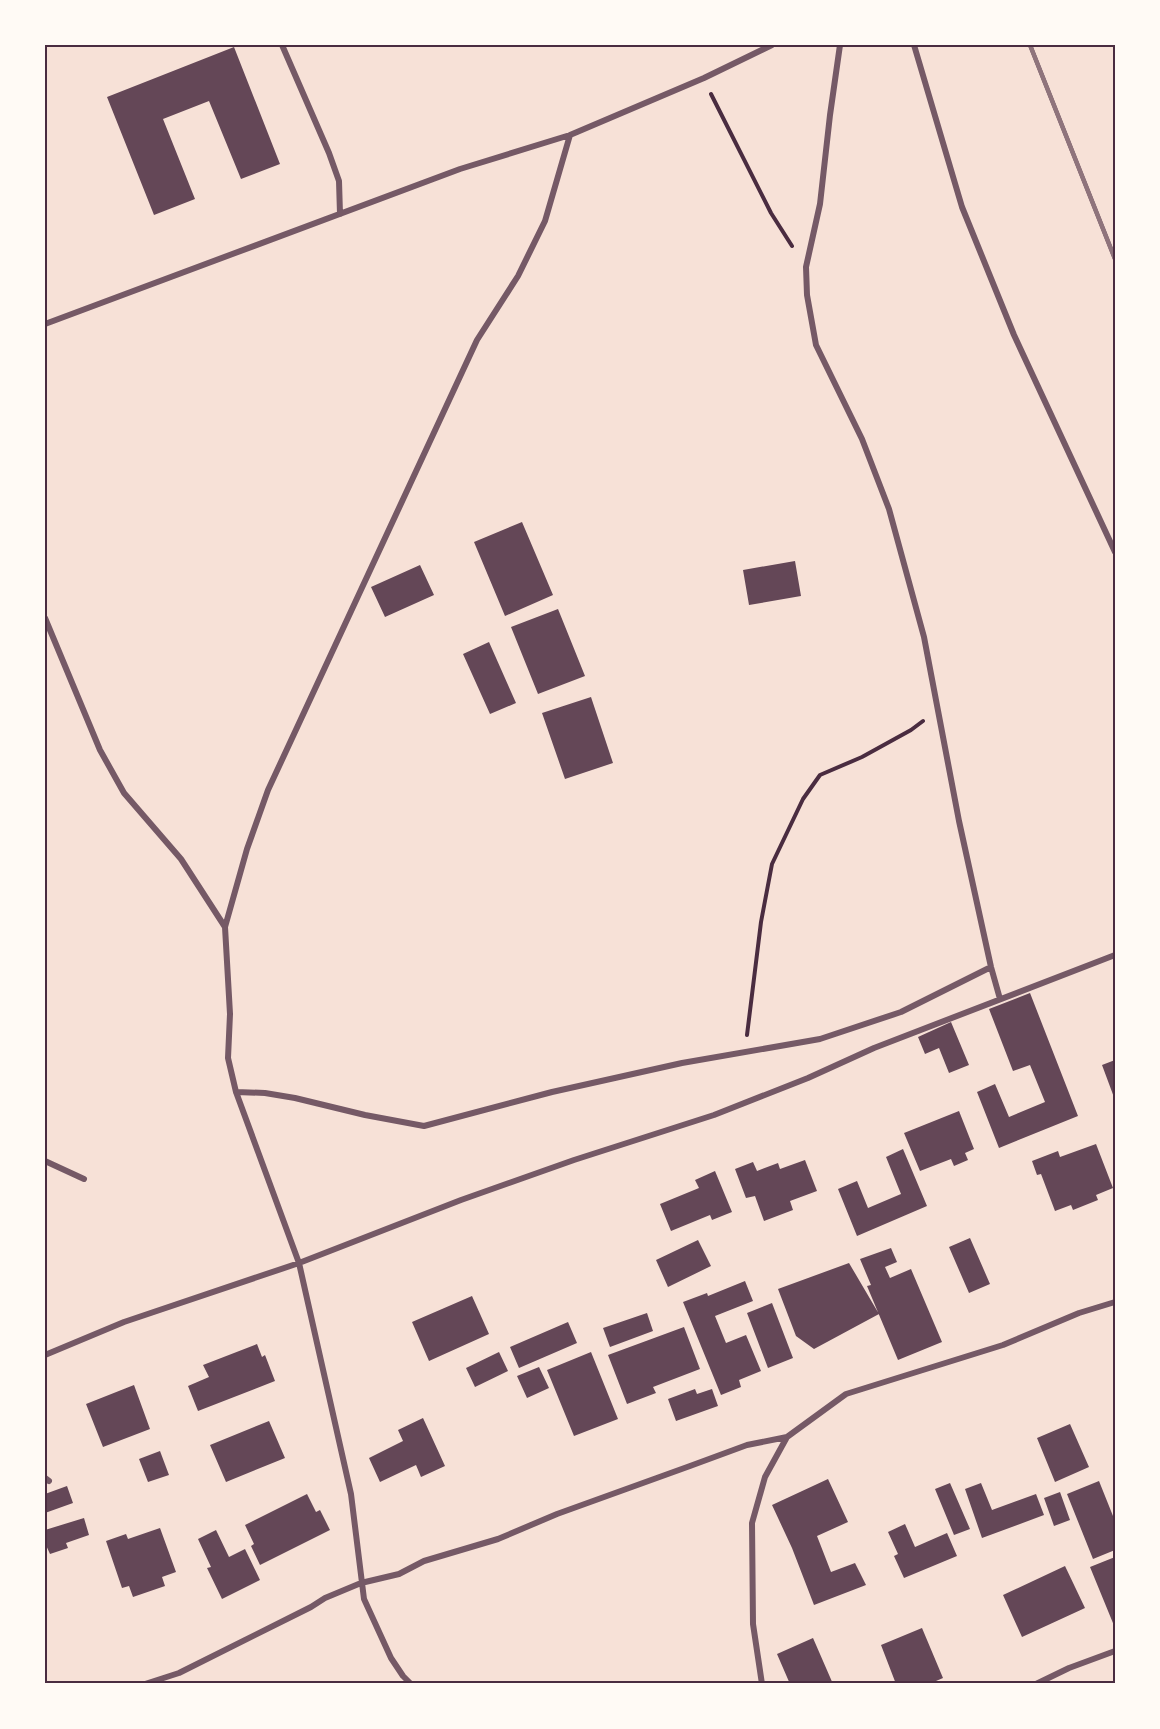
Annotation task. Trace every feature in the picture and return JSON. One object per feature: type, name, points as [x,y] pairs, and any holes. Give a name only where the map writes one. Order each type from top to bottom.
[{"type":"street","points":[[282,45],[339,181],[340,214]]},
{"type":"street","points":[[45,324],[460,169],[570,135],[704,78],[772,45]]},
{"type":"street","points":[[840,45],[820,204],[806,267],[807,295],[816,345],[862,439],[889,509],[924,637],[959,821],[1000,999]]},
{"type":"street","points":[[914,45],[962,207],[1014,335],[1115,552]]},
{"type":"street","points":[[411,1684],[391,1658],[364,1599],[351,1494],[299,1263],[236,1092],[228,1058],[230,1014],[225,927],[247,849],[268,790],[477,340],[518,276],[545,221],[570,135]]},
{"type":"street","points":[[45,618],[100,750],[124,793],[181,860],[225,927]]},
{"type":"street","points":[[45,634],[48,626]]},
{"type":"street","points":[[45,1356],[124,1322],[299,1263],[513,1182],[714,1115],[808,1078],[874,1048],[1115,955]]},
{"type":"street","points":[[236,1092],[295,1098],[424,1126],[552,1092],[682,1063],[820,1039],[901,1012],[991,967]]},
{"type":"street","points":[[45,1161],[84,1179]]},
{"type":"street","points":[[146,1684],[178,1673],[325,1598],[361,1583],[399,1574],[424,1561],[498,1539],[557,1514],[747,1445],[787,1437],[846,1394],[1003,1345],[1079,1313],[1115,1302]]},
{"type":"street","points":[[762,1684],[753,1624],[752,1523],[765,1477],[787,1437]]},
{"type":"street","points":[[1036,1684],[1069,1668],[1115,1651]]},
{"type":"path","points":[[1030,45],[1115,259]]},
{"type":"path","points":[[704,78],[771,213],[806,267]]},
{"type":"path","points":[[746,1053],[751,992],[772,864],[803,799],[820,775],[861,757],[911,730],[938,710]]},
{"type":"building","points":[[234,47],[280,164],[241,179],[209,101],[163,119],[195,199],[154,215],[107,97]]},
{"type":"building","points":[[522,522],[553,595],[505,616],[474,542]]},
{"type":"building","points":[[795,561],[801,596],[749,605],[743,570]]},
{"type":"building","points":[[420,565],[434,595],[385,617],[371,587]]},
{"type":"building","points":[[558,609],[585,676],[538,694],[511,627]]},
{"type":"building","points":[[489,642],[516,703],[490,714],[463,654]]},
{"type":"building","points":[[591,697],[613,763],[565,779],[542,713]]},
{"type":"building","points":[[1030,993],[1078,1116],[999,1148],[977,1092],[995,1084],[1009,1117],[1045,1102],[1030,1065],[1013,1071],[989,1009]]},
{"type":"building","points":[[951,1022],[969,1065],[949,1073],[939,1048],[925,1054],[918,1037]]},
{"type":"building","points":[[1115,1060],[1115,1100],[1102,1065]]},
{"type":"building","points":[[959,1111],[974,1149],[965,1153],[968,1160],[954,1166],[951,1159],[920,1171],[904,1133]]},
{"type":"building","points":[[1096,1144],[1113,1188],[1096,1195],[1098,1200],[1073,1210],[1071,1205],[1055,1211],[1041,1174],[1037,1175],[1032,1161],[1058,1151],[1060,1157]]},
{"type":"building","points":[[903,1149],[927,1206],[857,1236],[838,1189],[857,1181],[868,1208],[901,1194],[886,1157]]},
{"type":"building","points":[[805,1160],[817,1191],[790,1201],[793,1210],[764,1221],[755,1196],[746,1198],[735,1169],[753,1162],[757,1171],[778,1163],[780,1169]]},
{"type":"building","points":[[715,1171],[732,1212],[712,1220],[710,1215],[671,1231],[660,1204],[699,1188],[695,1180]]},
{"type":"building","points":[[970,1238],[990,1284],[969,1293],[949,1247]]},
{"type":"building","points":[[698,1240],[711,1266],[668,1287],[656,1260]]},
{"type":"building","points":[[891,1248],[897,1262],[885,1267],[890,1278],[911,1269],[942,1342],[898,1360],[867,1286],[871,1285],[860,1259]]},
{"type":"building","points":[[849,1263],[879,1314],[814,1349],[796,1336],[778,1289]]},
{"type":"building","points":[[745,1281],[753,1301],[715,1316],[726,1343],[746,1335],[761,1371],[739,1380],[741,1387],[721,1395],[683,1302],[707,1293],[708,1296]]},
{"type":"building","points":[[472,1296],[489,1334],[429,1361],[412,1322]]},
{"type":"building","points":[[772,1303],[793,1358],[768,1368],[747,1313]]},
{"type":"building","points":[[647,1313],[653,1331],[610,1347],[603,1328]]},
{"type":"building","points":[[568,1322],[577,1343],[519,1368],[510,1347]]},
{"type":"building","points":[[684,1327],[700,1369],[653,1387],[656,1393],[627,1404],[608,1355]]},
{"type":"building","points":[[257,1344],[262,1357],[265,1355],[275,1381],[198,1411],[188,1386],[209,1377],[203,1365]]},
{"type":"building","points":[[499,1352],[508,1371],[475,1387],[466,1368]]},
{"type":"building","points":[[591,1352],[618,1419],[574,1436],[547,1370]]},
{"type":"building","points":[[539,1367],[549,1388],[527,1398],[517,1376]]},
{"type":"building","points":[[134,1385],[150,1429],[103,1447],[86,1404]]},
{"type":"building","points":[[695,1389],[697,1394],[712,1389],[718,1406],[676,1421],[668,1399]]},
{"type":"building","points":[[423,1418],[445,1466],[421,1477],[416,1465],[380,1482],[369,1458],[403,1441],[398,1430]]},
{"type":"building","points":[[269,1421],[285,1458],[226,1482],[210,1445]]},
{"type":"building","points":[[1070,1424],[1089,1467],[1055,1482],[1037,1438]]},
{"type":"building","points":[[160,1451],[169,1475],[148,1482],[139,1459]]},
{"type":"building","points":[[828,1479],[848,1522],[817,1536],[831,1572],[855,1563],[866,1585],[814,1605],[772,1505]]},
{"type":"building","points":[[1099,1481],[1115,1521],[1115,1550],[1093,1559],[1067,1494]]},
{"type":"building","points":[[950,1483],[970,1529],[954,1535],[935,1489]]},
{"type":"building","points":[[981,1483],[992,1510],[1036,1494],[1044,1515],[982,1538],[965,1489]]},
{"type":"building","points":[[67,1486],[73,1503],[45,1513],[45,1494]]},
{"type":"building","points":[[1060,1492],[1070,1520],[1054,1526],[1044,1498]]},
{"type":"building","points":[[307,1494],[316,1512],[320,1510],[330,1530],[260,1565],[245,1525]]},
{"type":"building","points":[[84,1518],[89,1535],[66,1543],[68,1548],[50,1554],[45,1543],[45,1530]]},
{"type":"building","points":[[905,1524],[915,1547],[947,1533],[957,1556],[904,1578],[894,1556],[898,1554],[888,1532]]},
{"type":"building","points":[[160,1528],[176,1572],[162,1577],[165,1586],[133,1597],[129,1586],[122,1588],[106,1541],[126,1534],[128,1539]]},
{"type":"building","points":[[216,1530],[229,1557],[245,1549],[260,1580],[222,1599],[207,1568],[211,1567],[198,1539]]},
{"type":"building","points":[[1115,1557],[1115,1628],[1090,1567]]},
{"type":"building","points":[[1065,1566],[1085,1608],[1022,1637],[1003,1595]]},
{"type":"building","points":[[922,1628],[943,1678],[929,1684],[896,1684],[881,1645]]},
{"type":"building","points":[[813,1638],[833,1684],[790,1684],[777,1654]]},
{"type":"railway","points":[[1030,45],[1115,259]]}]
